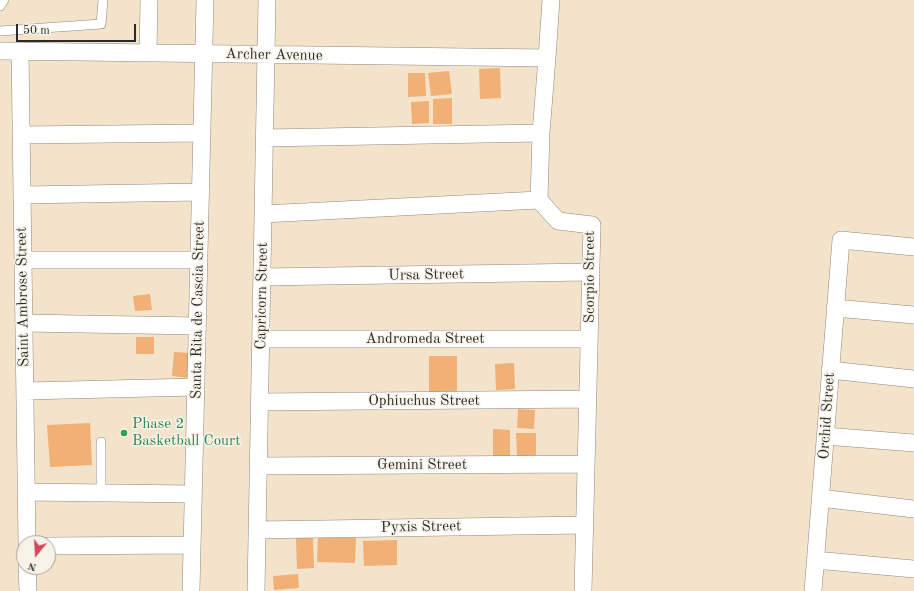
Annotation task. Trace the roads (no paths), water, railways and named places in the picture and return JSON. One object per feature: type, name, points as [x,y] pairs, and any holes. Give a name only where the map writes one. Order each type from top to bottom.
[{"type":"street","points":[[148,53],[149,0]]},
{"type":"street","name":"Santa Rita de Cascia Street","points":[[191,591],[205,0]]},
{"type":"street","name":"Capricorn Street","points":[[256,591],[268,0]]},
{"type":"street","points":[[263,214],[539,200],[541,133],[551,0]]},
{"type":"street","name":"Archer Avenue","points":[[0,51],[547,58]]},
{"type":"street","name":"Saint Ambrose Street","points":[[20,52],[27,535]]},
{"type":"street","points":[[21,135],[202,133]]},
{"type":"street","points":[[265,138],[541,133]]},
{"type":"street","points":[[22,195],[201,192]]},
{"type":"street","name":"Scorpio Street","points":[[539,200],[558,221],[592,224],[583,591]]},
{"type":"street","name":"Orchid Street","points":[[813,591],[840,240],[914,247]]},
{"type":"street","points":[[23,260],[199,260]]},
{"type":"street","name":"Ursa Street","points":[[262,277],[590,272]]},
{"type":"street","points":[[835,308],[914,315]]},
{"type":"street","points":[[24,323],[197,326]]},
{"type":"street","name":"Andromeda Street","points":[[261,339],[589,339]]},
{"type":"street","points":[[830,370],[914,379]]},
{"type":"street","points":[[25,391],[196,387]]},
{"type":"street","name":"Ophiuchus Street","points":[[260,402],[588,399]]},
{"type":"street","points":[[825,436],[914,443]]},
{"type":"street","name":"Gemini Street","points":[[258,466],[586,464]]},
{"type":"street","points":[[26,492],[193,494]]},
{"type":"street","points":[[820,498],[914,509]]},
{"type":"street","name":"Pyxis Street","points":[[257,530],[584,525]]},
{"type":"street","points":[[56,546],[192,546]]},
{"type":"street","points":[[815,560],[914,569]]},
{"type":"street","points":[[27,575],[28,591]]},
{"type":"lane","points":[[0,6],[4,0]]},
{"type":"lane","points":[[0,31],[101,24],[103,0]]},
{"type":"lane","points":[[101,442],[101,493]]},
{"type":"place","name":"Phase 2 Basketball Court","points":[[124,433]]}]
